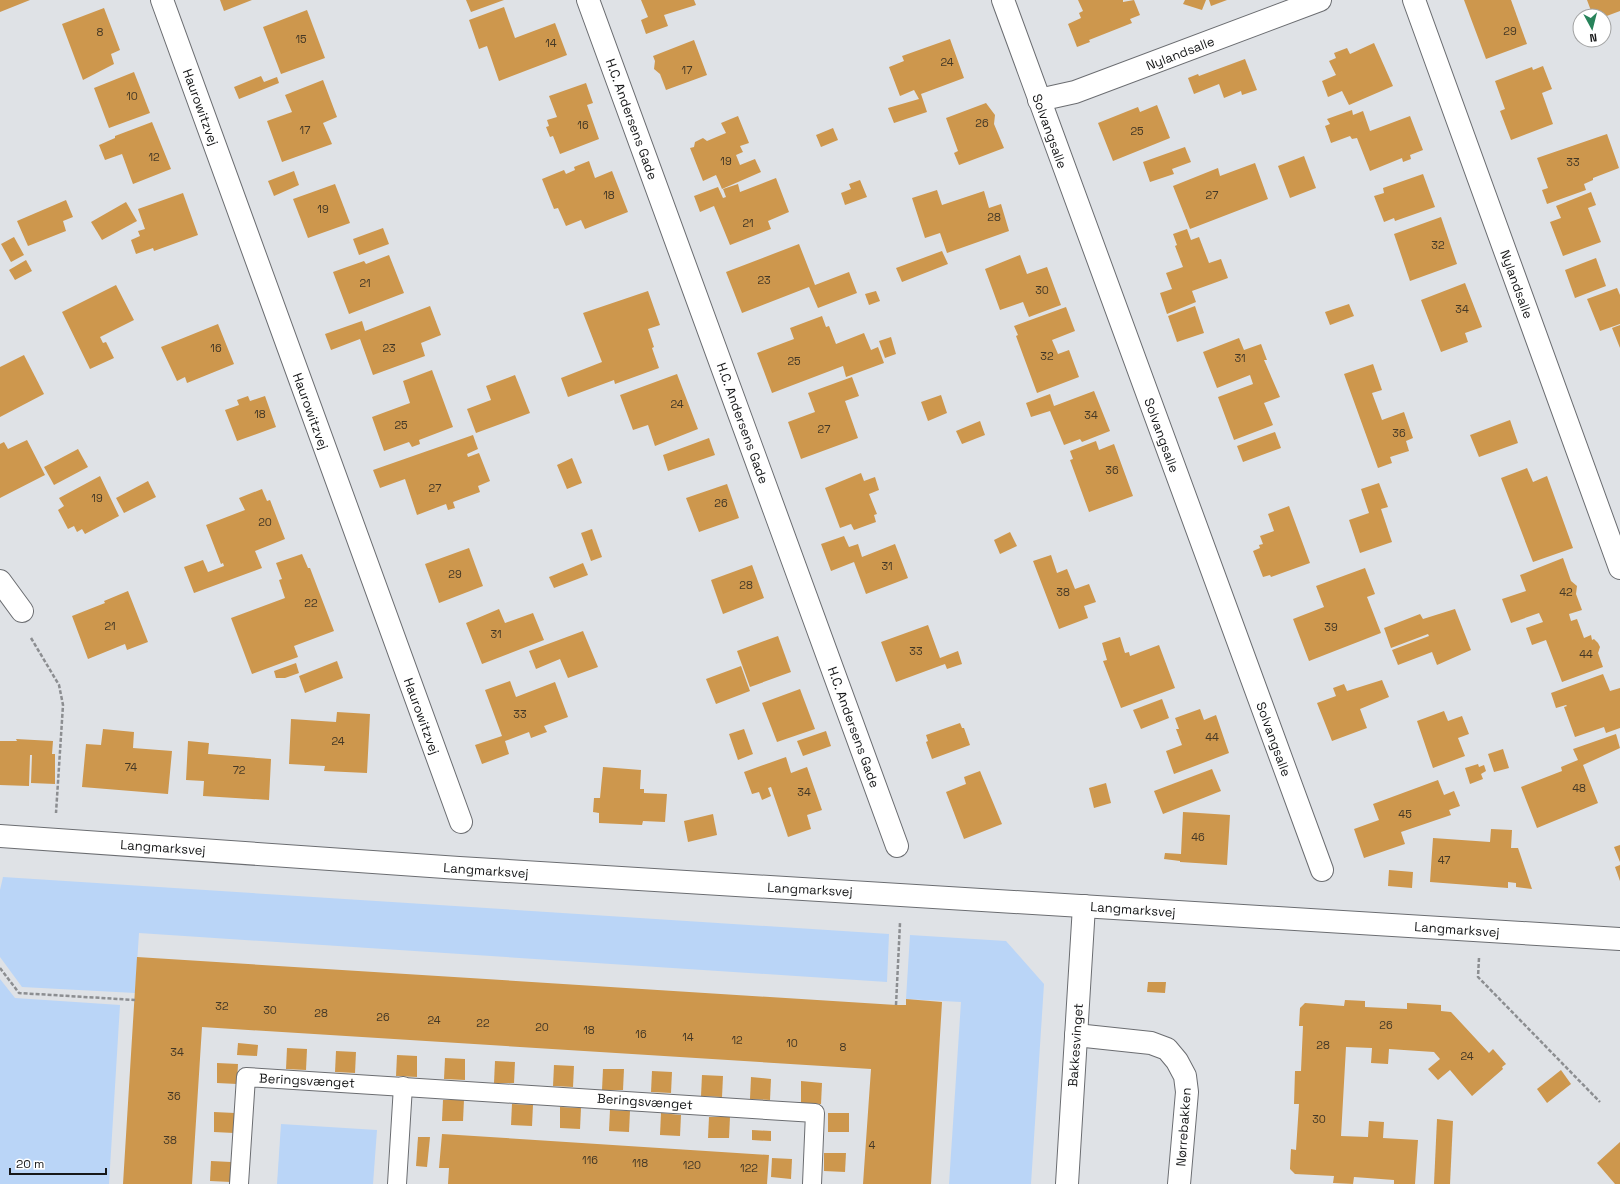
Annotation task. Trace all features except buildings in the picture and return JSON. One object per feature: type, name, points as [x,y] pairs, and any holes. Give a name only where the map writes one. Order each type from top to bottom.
[{"type":"street","name":"Haurowitzvej","points":[[162,0],[461,822]]},
{"type":"street","name":"H.C. Andersens Gade","points":[[588,0],[897,846]]},
{"type":"street","name":"Solvangsalle","points":[[1003,0],[1322,870]]},
{"type":"street","name":"Nylandsalle","points":[[1039,100],[1075,92],[1320,0]]},
{"type":"street","name":"Nylandsalle","points":[[1414,0],[1620,568]]},
{"type":"street","points":[[0,581],[22,611]]},
{"type":"street","name":"Langmarksvej","points":[[0,836],[459,868],[902,894],[1620,940]]},
{"type":"street","name":"Bakkesvinget","points":[[1067,1184],[1084,906]]},
{"type":"street","name":"Nørrebakken","points":[[1076,1035],[1151,1043],[1167,1049],[1177,1061],[1185,1076],[1187,1092],[1179,1184]]},
{"type":"lane","name":"Beringsvænget","points":[[239,1184],[246,1077],[815,1113],[812,1184]]},
{"type":"lane","points":[[397,1184],[403,1086]]},
{"type":"path","points":[[22,611],[27,631],[59,685],[63,705],[54,839]]},
{"type":"path","points":[[896,1005],[902,894]]},
{"type":"path","points":[[1480,931],[1478,977],[1600,1102]]},
{"type":"path","points":[[0,968],[19,993],[135,1000]]},
{"type":"shaded area","points":[[3,877],[889,934],[887,982],[139,933],[135,993],[22,987],[0,957],[0,890]]},
{"type":"shaded area","points":[[910,935],[1006,941],[1044,984],[1031,1184],[949,1184],[961,1002],[906,999]]},
{"type":"shaded area","points":[[0,979],[15,998],[120,1005],[109,1184],[0,1184]]},
{"type":"shaded area","points":[[281,1124],[377,1130],[373,1184],[277,1184]]}]
